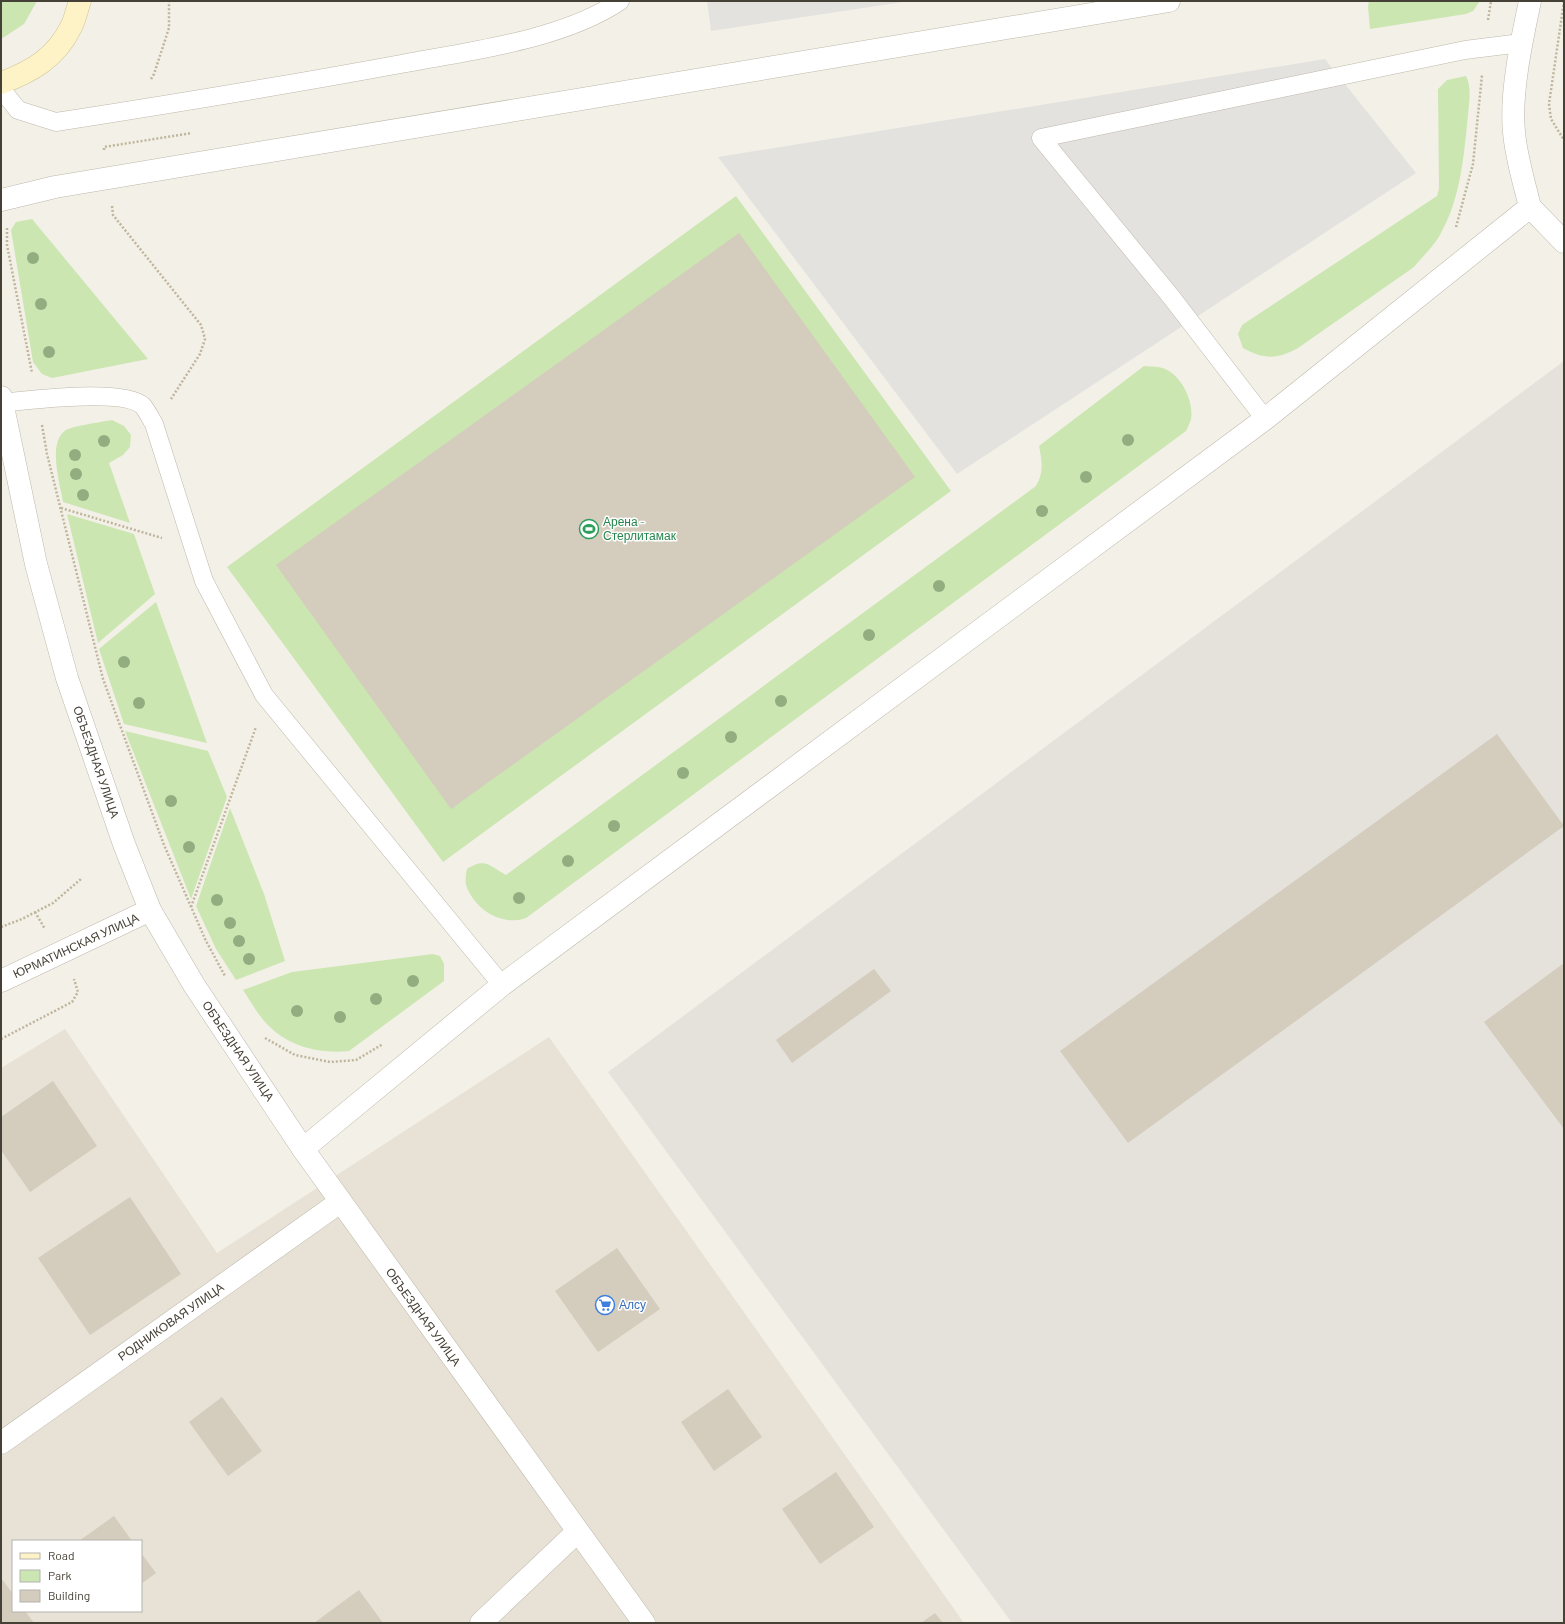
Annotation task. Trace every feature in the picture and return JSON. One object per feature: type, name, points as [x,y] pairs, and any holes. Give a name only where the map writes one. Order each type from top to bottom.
[{"type":"main road","points":[[1,83],[28,73],[53,54],[72,27],[80,1]]},
{"type":"street","points":[[1,200],[55,187],[1169,1]]},
{"type":"street","points":[[1530,1],[1521,44],[1513,111],[1514,133],[1530,207],[1564,242]]},
{"type":"street","points":[[303,1148],[502,986],[1264,419],[1530,207]]},
{"type":"street","name":"ОБЪЕЗДНАЯ УЛИЦА","points":[[1,401],[36,564],[68,678],[124,844],[150,910],[194,985],[340,1202],[644,1623]]},
{"type":"street","name":"ЮРМАТИНСКАЯ УЛИЦА","points":[[1,981],[150,910]]},
{"type":"street","name":"РОДНИКОВАЯ УЛИЦА","points":[[1,1443],[340,1202]]},
{"type":"street","points":[[481,1623],[577,1532]]},
{"type":"lane","points":[[1,89],[18,110],[56,122],[299,83],[497,46],[565,28],[620,1]]},
{"type":"lane","points":[[1264,419],[1172,298],[1041,138],[1465,50],[1521,44]]},
{"type":"lane","points":[[1,401],[94,396],[122,397],[142,406],[154,424],[204,581],[266,698],[502,986]]},
{"type":"path","points":[[104,147],[154,74],[170,28],[169,1]]},
{"type":"path","points":[[1452,232],[1457,226],[1473,164],[1491,1]]},
{"type":"path","points":[[1564,1],[1549,104],[1551,119],[1564,140]]},
{"type":"path","points":[[7,226],[7,245],[37,400],[60,508],[103,679],[164,845],[206,941],[228,981]]},
{"type":"path","points":[[154,424],[200,354],[205,339],[201,325]]},
{"type":"path","points":[[60,508],[193,548]]},
{"type":"path","points":[[191,908],[266,698]]},
{"type":"path","points":[[1,928],[53,903],[81,878]]},
{"type":"path","points":[[35,912],[46,932]]},
{"type":"path","points":[[1,1039],[72,1002],[78,992],[72,976]]},
{"type":"path","points":[[262,1037],[295,1055],[330,1062],[356,1060],[388,1040]]},
{"type":"shaded area","points":[[707,1],[910,1],[711,31]]},
{"type":"shaded area","points":[[1325,59],[1416,173],[957,474],[718,157]]},
{"type":"shaded area","points":[[1564,361],[1564,1623],[1012,1623],[608,1072]]},
{"type":"shaded area","points":[[65,1029],[217,1253],[549,1037],[964,1623],[1,1623],[1,1068]]},
{"type":"green space","points":[[1,1],[37,1],[24,24],[1,39]]},
{"type":"green space","points":[[1369,1],[1480,1],[1473,11],[1466,14],[1370,29],[1368,7]]},
{"type":"green space","points":[[1466,76],[1470,90],[1461,174],[1454,204],[1439,236],[1433,245],[1414,267],[1291,352],[1271,357],[1258,355],[1243,348],[1238,334],[1242,325],[1437,196],[1439,189],[1438,89],[1447,80]]},
{"type":"green space","name":"Арена - Стерлитамак","points":[[736,196],[951,491],[443,862],[227,567]]},
{"type":"green space","points":[[32,219],[148,359],[52,378],[42,374],[33,362],[11,230],[16,222]]},
{"type":"green space","points":[[1144,366],[1163,368],[1171,372],[1177,377],[1186,390],[1191,405],[1191,420],[1186,431],[526,918],[508,920],[499,918],[490,914],[475,902],[466,885],[467,869],[473,865],[483,863],[506,875],[1036,486],[1039,481],[1042,467],[1039,446]]},
{"type":"green space","points":[[112,420],[124,426],[131,435],[130,447],[123,455],[109,463],[130,523],[63,502],[56,463],[57,444],[60,436],[66,430]]},
{"type":"green space","points":[[67,514],[134,534],[155,594],[98,643]]},
{"type":"green space","points":[[156,602],[207,743],[124,724],[99,649]]},
{"type":"green space","points":[[125,731],[208,751],[227,797],[191,899]]},
{"type":"green space","points":[[230,808],[264,894],[285,961],[236,980],[216,949],[196,906]]},
{"type":"green space","points":[[433,954],[440,956],[444,964],[444,981],[349,1051],[338,1052],[317,1050],[306,1048],[287,1040],[262,1019],[243,990],[292,972]]},
{"type":"building","name":"Арена - Стерлитамак","points":[[739,233],[915,477],[451,809],[276,565]]},
{"type":"building","points":[[1497,734],[1564,826],[1128,1143],[1060,1051]]},
{"type":"building","points":[[1564,963],[1564,1129],[1484,1022]]},
{"type":"building","points":[[874,969],[891,991],[792,1063],[776,1040]]},
{"type":"building","points":[[53,1081],[97,1146],[30,1192],[1,1150],[1,1117]]},
{"type":"building","points":[[130,1197],[181,1274],[90,1335],[38,1258]]},
{"type":"building","points":[[617,1248],[660,1309],[598,1352],[555,1291]]},
{"type":"building","points":[[728,1389],[762,1437],[714,1471],[681,1422]]},
{"type":"building","points":[[222,1397],[262,1451],[228,1476],[189,1422]]},
{"type":"building","points":[[836,1472],[874,1527],[820,1564],[782,1509]]},
{"type":"building","points":[[114,1516],[131,1540],[80,1540]]},
{"type":"building","points":[[142,1554],[156,1573],[142,1583]]},
{"type":"building","points":[[1,1578],[12,1593],[12,1612],[26,1612],[34,1623],[1,1623]]},
{"type":"building","points":[[359,1590],[383,1623],[314,1623]]},
{"type":"building","points":[[935,1613],[943,1623],[921,1623]]},
{"type":"place","name":"Арена - Стерлитамак","points":[[589,529]]},
{"type":"place","name":"Алсу","points":[[605,1305]]}]
